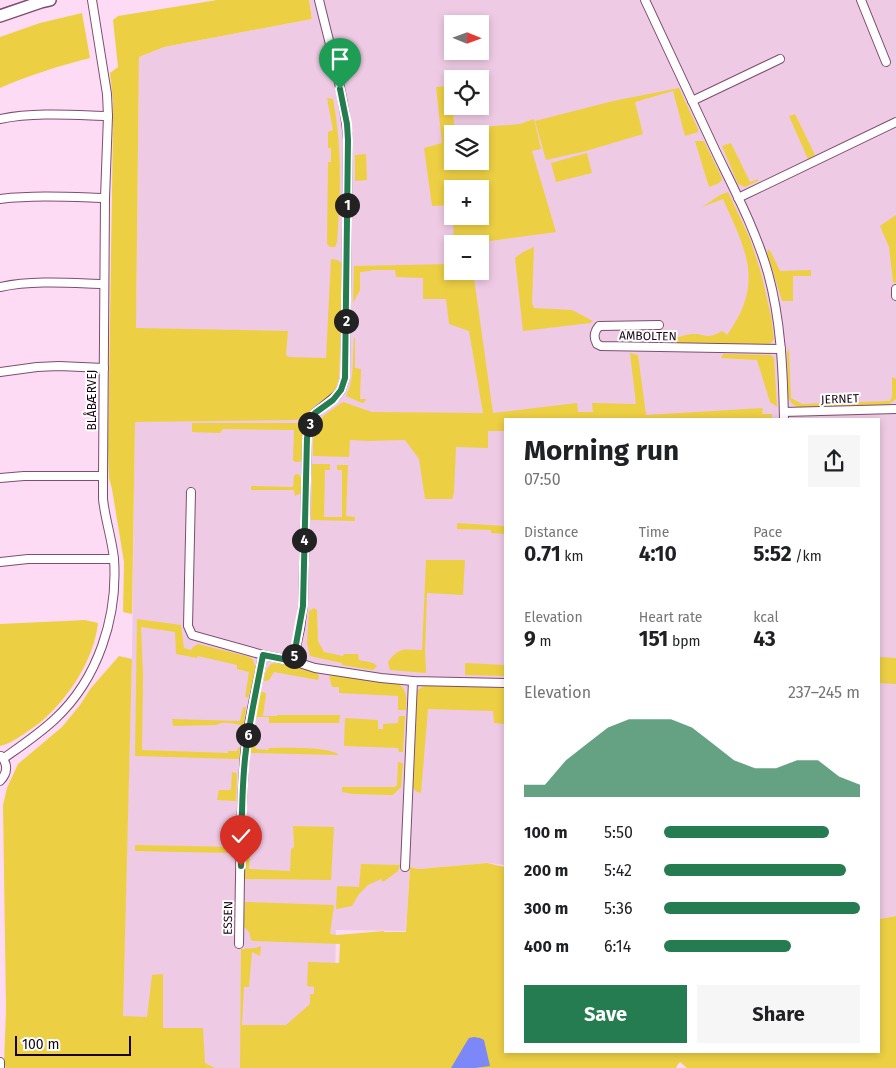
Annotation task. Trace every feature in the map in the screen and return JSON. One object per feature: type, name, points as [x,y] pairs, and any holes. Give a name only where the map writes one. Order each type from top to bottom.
[{"type":"main road","points":[[0,16],[50,0]]},
{"type":"street","name":"BLÅBÆRVEJ","points":[[2,757],[39,734],[56,718],[88,677],[101,649],[113,595],[114,558],[103,500],[105,198],[108,116],[107,94],[92,0]]},
{"type":"street","points":[[293,661],[303,606],[307,438],[310,422],[315,413],[333,400],[341,390],[345,378],[347,124],[319,0]]},
{"type":"street","points":[[645,0],[738,198],[754,234],[767,271],[776,307],[781,349],[784,416]]},
{"type":"street","points":[[861,0],[886,62]]},
{"type":"street","points":[[692,101],[780,59]]},
{"type":"street","points":[[0,119],[48,116],[108,116]]},
{"type":"street","points":[[738,198],[896,122]]},
{"type":"street","points":[[0,200],[44,197],[105,198]]},
{"type":"street","points":[[0,287],[11,284],[52,282],[104,284]]},
{"type":"street","points":[[896,289],[896,296]]},
{"type":"street","name":"AMBOLTEN","points":[[659,325],[599,326],[595,331],[594,338],[596,344],[601,346],[781,349]]},
{"type":"street","points":[[0,372],[59,366],[104,368]]},
{"type":"street","name":"JERNET","points":[[784,416],[896,409]]},
{"type":"street","points":[[0,478],[24,476],[103,476]]},
{"type":"street","points":[[190,492],[188,626],[192,635],[315,668],[413,681],[504,683]]},
{"type":"street","points":[[0,562],[28,559],[114,558]]},
{"type":"street","name":"ESSEN","points":[[239,944],[245,751],[263,655]]},
{"type":"street","points":[[405,868],[413,681]]},
{"type":"street","points":[[0,780],[6,774],[7,769],[2,757]]},
{"type":"street","points":[[0,1062],[0,1068]]},
{"type":"shaded area","points":[[217,0],[309,0],[312,19],[164,47],[139,57],[136,328],[288,331],[286,355],[289,357],[326,358],[331,259],[337,260],[343,266],[339,378],[334,393],[316,405],[306,419],[135,422],[132,614],[123,612],[124,562],[109,478],[108,448],[113,126],[110,73],[118,67],[113,20],[118,16]]},
{"type":"shaded area","points":[[309,0],[896,0],[896,916],[880,919],[880,418],[504,418],[504,865],[487,863],[418,869],[410,867],[406,931],[336,930],[335,982],[241,1068],[215,1068],[122,1023],[132,659],[139,57],[164,47],[312,19]]},
{"type":"shaded area","points":[[82,13],[90,58],[44,71],[0,88],[0,37],[40,23]]},
{"type":"shaded area","points":[[444,86],[444,115],[453,115],[454,125],[444,125],[444,170],[489,170],[489,126],[520,124],[534,119],[541,149],[532,151],[556,232],[489,241],[489,235],[454,235],[453,225],[489,225],[489,180],[444,180],[444,205],[432,206],[424,148],[442,143],[436,87]]},
{"type":"shaded area","points":[[679,88],[698,132],[685,136],[673,91],[635,102],[643,134],[586,151],[546,160],[535,121],[613,101]]},
{"type":"shaded area","points":[[327,98],[333,99],[340,170],[337,242],[335,247],[330,247],[327,244],[328,162],[331,162],[331,148],[328,148],[328,132],[333,130]]},
{"type":"shaded area","points":[[795,114],[815,155],[808,159],[789,116]]},
{"type":"shaded area","points":[[695,141],[704,141],[721,176],[722,180],[719,183],[709,187]]},
{"type":"shaded area","points":[[731,143],[750,182],[758,179],[758,181],[745,187],[738,184],[722,146]]},
{"type":"shaded area","points":[[587,153],[592,173],[556,182],[551,163]]},
{"type":"shaded area","points":[[366,154],[367,180],[355,181],[355,155]]},
{"type":"shaded area","points":[[728,192],[750,239],[761,273],[771,316],[774,339],[766,345],[665,343],[664,341],[692,334],[712,336],[722,331],[727,335],[739,316],[746,299],[748,267],[739,235],[723,199],[702,207]]},
{"type":"shaded area","points":[[896,215],[896,283],[893,282],[889,247],[880,226]]},
{"type":"shaded area","points":[[534,247],[532,303],[534,308],[572,310],[593,321],[590,323],[523,331],[515,258]]},
{"type":"shaded area","points":[[768,249],[780,271],[811,270],[811,276],[793,276],[793,301],[782,301],[767,253]]},
{"type":"shaded area","points":[[444,264],[444,280],[474,280],[493,413],[577,403],[578,412],[593,412],[592,403],[636,404],[630,353],[638,355],[646,415],[763,408],[762,414],[772,414],[772,418],[504,418],[504,431],[488,431],[488,448],[456,447],[454,493],[452,499],[425,499],[419,459],[405,440],[350,440],[349,457],[313,456],[316,428],[323,421],[318,421],[343,402],[372,412],[483,413],[469,331],[449,324],[446,299],[423,299],[423,278],[396,277],[395,270],[360,272],[360,290],[353,303],[354,266]]},
{"type":"shaded area","points":[[354,338],[355,368],[361,369],[360,399],[366,399],[362,403],[346,396],[352,375]]},
{"type":"shaded area","points":[[789,348],[791,398],[802,404],[890,401],[892,396],[892,377],[896,379],[896,399],[888,405],[800,408],[791,402],[788,396],[787,352]]},
{"type":"shaded area","points":[[723,354],[771,355],[774,358],[777,407],[770,402],[757,360],[721,358]]},
{"type":"shaded area","points":[[192,423],[304,423],[302,460],[295,462],[293,460],[294,430],[223,429],[220,433],[192,432]]},
{"type":"shaded area","points":[[312,464],[330,464],[330,470],[325,470],[324,517],[342,517],[342,470],[337,470],[337,465],[348,465],[346,516],[355,517],[355,521],[311,520]]},
{"type":"shaded area","points":[[296,474],[301,477],[301,493],[295,496],[294,490],[251,490],[251,486],[293,487]]},
{"type":"shaded area","points":[[457,523],[504,526],[504,534],[491,533],[491,530],[457,529]]},
{"type":"shaded area","points":[[426,560],[465,560],[463,595],[427,593],[426,673],[390,670],[388,662],[399,651],[422,650]]},
{"type":"shaded area","points":[[314,608],[317,610],[318,641],[324,652],[343,656],[344,654],[358,654],[359,660],[371,662],[377,666],[373,670],[342,665],[342,663],[310,656],[307,643],[309,611]]},
{"type":"shaded area","points":[[137,619],[181,625],[184,648],[191,650],[198,644],[250,657],[255,665],[253,682],[248,698],[245,697],[249,672],[237,669],[237,665],[198,656],[197,658],[176,654],[175,632],[141,627],[143,675],[142,750],[228,753],[228,751],[237,751],[240,747],[239,759],[135,756]]},
{"type":"shaded area","points":[[85,620],[98,623],[96,637],[86,663],[71,688],[41,722],[24,734],[0,746],[0,624]]},
{"type":"shaded area","points":[[119,656],[132,659],[123,1016],[147,1017],[152,975],[163,974],[163,1028],[203,1028],[205,1063],[215,1068],[6,1068],[4,1063],[6,1011],[3,805],[7,788],[18,764],[62,727],[91,688]]},
{"type":"shaded area","points":[[880,657],[896,658],[896,684],[880,683]]},
{"type":"shaded area","points":[[278,663],[317,673],[319,676],[318,680],[274,672],[269,680],[264,681],[269,666]]},
{"type":"shaded area","points":[[465,663],[504,665],[504,676],[465,675]]},
{"type":"shaded area","points":[[329,676],[399,684],[405,692],[406,710],[398,710],[398,696],[339,693],[339,687],[332,687]]},
{"type":"shaded area","points":[[425,685],[504,688],[504,724],[494,723],[493,711],[428,709],[421,793],[411,786],[416,695],[418,690]]},
{"type":"shaded area","points":[[260,692],[266,694],[263,716],[340,715],[339,723],[269,723],[269,717],[255,717]]},
{"type":"shaded area","points":[[243,707],[246,707],[242,737],[240,737],[241,725],[232,723],[173,726],[172,719],[240,721]]},
{"type":"shaded area","points":[[399,716],[405,716],[403,752],[399,752],[398,748],[344,746],[345,718],[378,720],[378,729],[383,729],[383,724],[398,723]]},
{"type":"shaded area","points":[[255,746],[256,749],[268,750],[269,748],[295,748],[326,750],[339,755],[250,753],[250,747]]},
{"type":"shaded area","points":[[398,762],[403,763],[401,787],[393,795],[342,792],[342,787],[395,787],[397,785]]},
{"type":"shaded area","points":[[232,772],[237,773],[236,801],[217,800],[219,790],[231,790]]},
{"type":"shaded area","points":[[293,826],[334,827],[331,880],[244,879],[246,843],[251,843],[249,869],[290,871],[291,849],[294,847]]},
{"type":"shaded area","points":[[135,845],[235,847],[234,852],[231,853],[135,851]]},
{"type":"shaded area","points":[[487,863],[504,867],[504,1053],[880,1053],[880,919],[896,916],[896,1068],[687,1068],[680,1062],[677,1068],[240,1068],[241,949],[261,946],[260,956],[252,952],[249,987],[244,987],[242,1025],[286,1025],[310,1004],[310,994],[314,994],[314,987],[307,986],[308,962],[339,963],[340,944],[253,941],[249,932],[243,926],[245,902],[334,905],[330,934],[384,931],[406,932],[410,867],[418,869]]},
{"type":"shaded area","points":[[361,864],[400,865],[398,871],[383,882],[381,879],[368,885],[359,894],[352,906],[336,909],[337,886],[359,887]]},
{"type":"water","points":[[474,1037],[484,1040],[490,1066],[451,1068],[469,1038]]},
{"type":"route","points":[[241,866],[245,751],[263,655],[293,661],[300,629],[303,606],[307,438],[310,422],[315,413],[333,400],[341,390],[345,378],[348,140],[340,89]]}]
